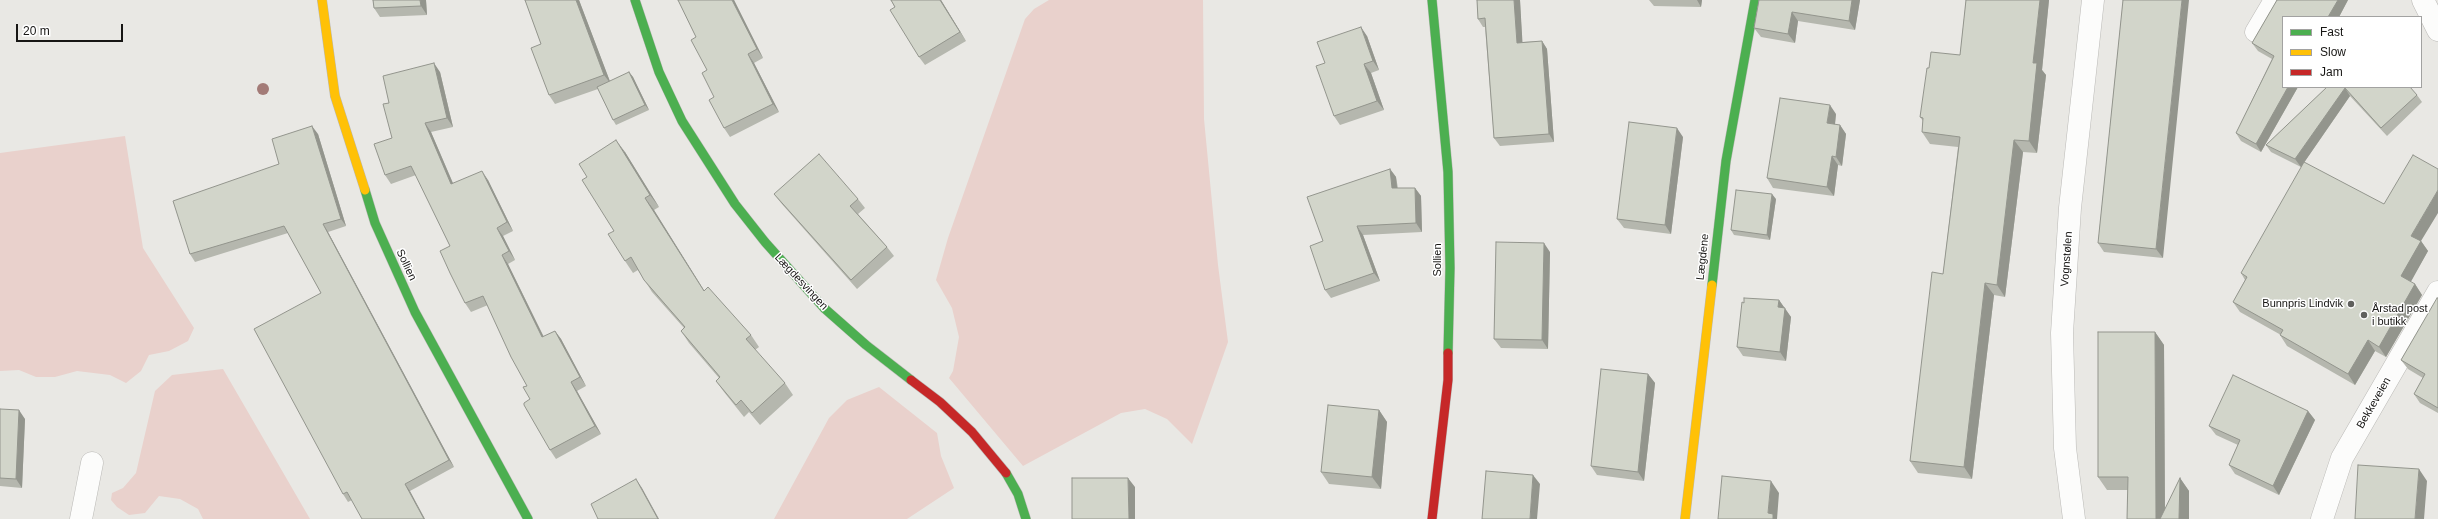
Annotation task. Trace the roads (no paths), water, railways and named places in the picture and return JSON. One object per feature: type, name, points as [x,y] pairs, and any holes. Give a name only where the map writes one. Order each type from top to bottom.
[{"type":"street","name":"Sollien","points":[[322,0],[326,40],[336,96],[375,223],[415,312],[528,519]]},
{"type":"street","name":"Lægdesvingen","points":[[635,0],[659,72],[682,121],[735,204],[764,242],[824,308],[866,345],[940,402],[972,432],[1009,477],[1018,494],[1026,519]]},
{"type":"street","name":"Sollien","points":[[1432,0],[1448,164],[1450,268],[1448,380],[1432,519]]},
{"type":"street","name":"Lægdene","points":[[1685,519],[1726,161],[1755,0]]},
{"type":"street","name":"Vognstølen","points":[[2074,519],[2065,448],[2062,333],[2070,208],[2093,0]]},
{"type":"street","points":[[2422,0],[2438,30]]},
{"type":"street","name":"Bekkeveien","points":[[2322,519],[2342,458],[2438,292]]},
{"type":"street","points":[[81,519],[92,463]]},
{"type":"lane","points":[[2255,32],[2274,0]]},
{"type":"place","name":"Bunnpris Lindvik","points":[[2351,304]]},
{"type":"place","name":"Årstad post i butikk","points":[[2364,315]]}]
